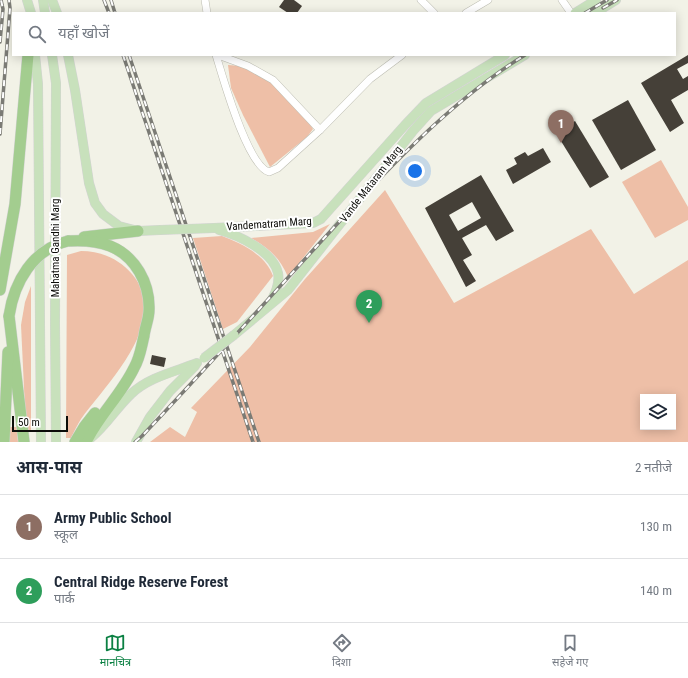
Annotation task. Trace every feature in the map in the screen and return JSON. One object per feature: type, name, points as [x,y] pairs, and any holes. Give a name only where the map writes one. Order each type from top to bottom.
[{"type":"highway","points":[[0,290],[15,204],[28,56]]},
{"type":"highway","points":[[4,442],[9,316],[13,295],[25,272],[45,251],[52,246],[87,236],[138,231]]},
{"type":"highway","points":[[68,241],[89,241],[110,246],[126,256],[138,270],[146,285],[148,294],[149,309],[141,354],[130,378],[97,422],[86,442]]},
{"type":"highway","points":[[9,316],[24,442]]},
{"type":"highway","points":[[76,442],[84,428],[129,366],[144,335]]},
{"type":"main road","points":[[27,0],[31,12]]},
{"type":"main road","points":[[43,0],[45,12]]},
{"type":"main road","points":[[52,0],[57,12]]},
{"type":"main road","points":[[577,12],[596,0]]},
{"type":"main road","points":[[597,12],[616,0]]},
{"type":"main road","name":"Mahatma Gandhi Marg","points":[[35,56],[38,84],[41,442]]},
{"type":"main road","name":"Mahatma Gandhi Marg","points":[[52,56],[56,83],[56,442]]},
{"type":"main road","name":"Vandematram Marg","points":[[68,56],[75,90],[88,184],[92,197],[99,208],[108,218],[120,226],[138,231],[313,223],[321,219],[354,182]]},
{"type":"main road","name":"Vande Mataram Marg","points":[[354,182],[405,124],[426,103],[503,56]]},
{"type":"main road","name":"Vande Mataram Marg","points":[[201,361],[288,290],[412,131],[431,111],[523,56]]},
{"type":"main road","points":[[214,228],[244,239],[255,246],[273,263],[277,271],[278,282],[276,291],[267,307]]},
{"type":"main road","points":[[86,442],[97,434],[125,401],[142,385],[156,378],[201,361]]},
{"type":"main road","points":[[136,442],[150,417],[170,391],[201,361]]},
{"type":"street","points":[[205,0],[207,12]]},
{"type":"street","points":[[421,0],[433,12]]},
{"type":"street","points":[[468,12],[488,0]]},
{"type":"street","points":[[562,0],[571,12]]},
{"type":"street","points":[[217,56],[229,99],[246,141],[260,166],[264,171],[268,172],[278,168],[320,130],[370,79],[401,56]]},
{"type":"street","points":[[220,56],[248,66],[273,80],[320,130]]},
{"type":"shaded area","points":[[228,65],[240,66],[270,81],[313,129],[307,137],[270,167],[231,88]]},
{"type":"shaded area","points":[[661,160],[688,207],[688,220],[655,238],[622,182]]},
{"type":"shaded area","points":[[385,190],[454,303],[591,229],[634,294],[688,260],[688,442],[150,442],[170,427],[185,437],[197,412],[191,408],[250,347],[305,279]]},
{"type":"shaded area","points":[[330,224],[288,277],[278,259],[251,238],[313,232]]},
{"type":"shaded area","points":[[222,236],[245,246],[259,256],[269,268],[273,276],[237,322],[223,329],[193,238]]},
{"type":"shaded area","points":[[81,251],[102,254],[115,260],[127,269],[132,274],[142,292],[145,311],[140,331],[131,351],[106,388],[81,419],[71,438],[66,438],[67,255]]},
{"type":"shaded area","points":[[31,286],[31,431],[26,430],[21,325],[25,302]]},
{"type":"shaded area","points":[[10,427],[17,427],[18,442],[9,442]]},
{"type":"building","points":[[284,0],[294,0],[302,6],[298,12],[286,12],[279,7]]},
{"type":"building","points":[[688,55],[688,63],[677,69],[683,79],[688,76],[688,90],[671,100],[684,123],[670,132],[641,83]]},
{"type":"building","points":[[628,100],[656,150],[621,170],[592,120]]},
{"type":"building","points":[[575,121],[609,177],[590,188],[556,133]]},
{"type":"building","points":[[543,148],[551,162],[513,184],[506,170],[517,164],[514,158],[525,152],[528,156]]},
{"type":"building","points":[[481,175],[514,231],[496,241],[486,225],[462,238],[472,255],[463,260],[476,281],[466,287],[425,208]],"holes":[[[472,202],[481,218],[458,231],[449,215]]]},
{"type":"building","points":[[152,355],[166,358],[164,367],[150,364]]},
{"type":"railway","points":[[0,42],[3,9],[1,0]]},
{"type":"railway","points":[[0,134],[10,8],[9,0]]},
{"type":"railway","points":[[104,0],[109,12]]},
{"type":"railway","points":[[111,0],[115,12]]},
{"type":"railway","points":[[587,12],[607,0]]},
{"type":"railway","points":[[603,8],[617,0]]},
{"type":"railway","points":[[123,56],[253,442]]},
{"type":"railway","points":[[129,56],[259,442]]},
{"type":"railway","points":[[135,442],[186,389],[364,195],[414,144],[468,96],[496,74],[523,56]]},
{"type":"place","name":"Army Public School","points":[[561,143]]},
{"type":"place","name":"Central Ridge Reserve Forest","points":[[369,323]]}]
